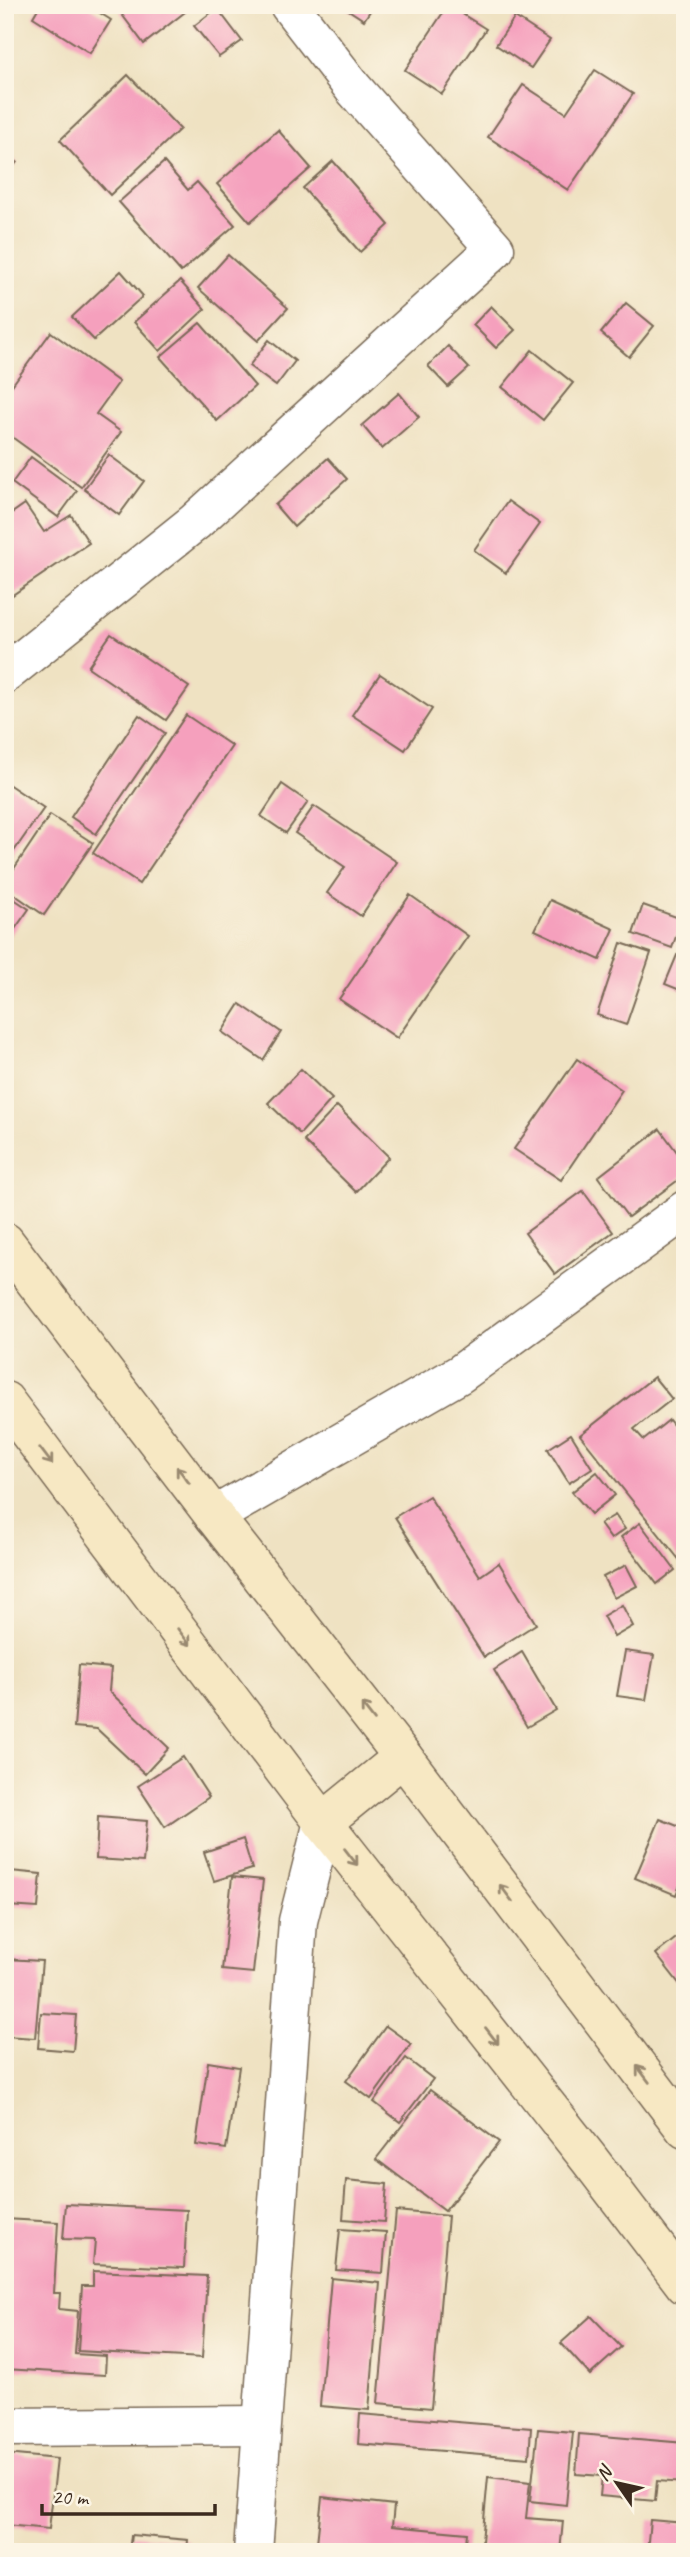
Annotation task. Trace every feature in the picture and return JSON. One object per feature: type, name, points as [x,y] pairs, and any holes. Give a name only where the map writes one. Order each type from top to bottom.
[{"type":"main road","points":[[5,1242],[214,1516],[403,1757],[685,2129]]},
{"type":"main road","points":[[5,1401],[323,1822],[685,2285]]},
{"type":"main road","points":[[323,1822],[403,1757]]},
{"type":"street","points":[[5,674],[195,522],[495,249],[353,88],[289,5]]},
{"type":"street","points":[[214,1516],[460,1374],[685,1210]]},
{"type":"street","points":[[253,2552],[298,1921],[323,1822]]},
{"type":"street","points":[[5,2427],[261,2425]]},
{"type":"building","points":[[40,5],[87,5],[111,20],[90,53],[33,17]]},
{"type":"building","points":[[129,5],[194,5],[144,44],[120,12]]},
{"type":"building","points":[[341,5],[374,5],[364,20]]},
{"type":"building","points":[[448,5],[486,29],[442,94],[405,70]]},
{"type":"building","points":[[217,8],[242,41],[219,57],[194,26]]},
{"type":"building","points":[[515,17],[550,40],[531,68],[496,45]]},
{"type":"building","points":[[595,70],[633,94],[568,190],[488,137],[523,85],[566,113]]},
{"type":"building","points":[[128,75],[180,129],[110,195],[60,140]]},
{"type":"building","points":[[278,130],[311,168],[250,222],[217,184]]},
{"type":"building","points":[[5,154],[17,162],[5,177]]},
{"type":"building","points":[[333,161],[389,225],[360,252],[303,188]]},
{"type":"building","points":[[164,162],[188,190],[197,182],[235,225],[181,272],[119,202]]},
{"type":"building","points":[[228,255],[288,308],[258,341],[198,288]]},
{"type":"building","points":[[121,271],[143,296],[94,340],[72,317]]},
{"type":"building","points":[[180,281],[205,309],[160,351],[134,322]]},
{"type":"building","points":[[626,303],[654,326],[629,357],[601,333]]},
{"type":"building","points":[[491,306],[515,330],[496,348],[473,325]]},
{"type":"building","points":[[200,323],[255,386],[217,421],[160,357]]},
{"type":"building","points":[[51,332],[119,382],[96,414],[121,432],[81,487],[5,432],[5,395]]},
{"type":"building","points":[[269,340],[295,361],[276,386],[249,366]]},
{"type":"building","points":[[448,346],[469,368],[448,387],[428,366]]},
{"type":"building","points":[[532,350],[573,383],[543,420],[502,387]]},
{"type":"building","points":[[399,393],[419,417],[382,449],[362,425]]},
{"type":"building","points":[[109,455],[144,481],[119,515],[84,489]]},
{"type":"building","points":[[31,457],[77,491],[58,517],[12,483]]},
{"type":"building","points":[[328,458],[347,479],[294,527],[275,505]]},
{"type":"building","points":[[508,501],[540,524],[506,573],[474,550]]},
{"type":"building","points":[[25,504],[44,532],[71,515],[89,543],[5,600],[5,518]]},
{"type":"building","points":[[111,634],[189,687],[166,720],[88,667]]},
{"type":"building","points":[[380,674],[432,709],[405,750],[352,715]]},
{"type":"building","points":[[139,715],[165,733],[96,834],[71,817]]},
{"type":"building","points":[[186,715],[232,746],[139,884],[93,853]]},
{"type":"building","points":[[5,782],[44,808],[5,864]]},
{"type":"building","points":[[282,784],[308,802],[286,833],[261,816]]},
{"type":"building","points":[[314,806],[397,862],[361,916],[327,893],[345,867],[295,833]]},
{"type":"building","points":[[50,815],[93,843],[44,915],[5,888],[5,882]]},
{"type":"building","points":[[5,893],[29,909],[5,943]]},
{"type":"building","points":[[410,895],[468,936],[397,1038],[339,999]]},
{"type":"building","points":[[550,900],[614,929],[600,960],[535,930]]},
{"type":"building","points":[[643,905],[682,919],[672,948],[633,934]]},
{"type":"building","points":[[621,943],[651,953],[626,1025],[597,1015]]},
{"type":"building","points":[[677,955],[685,959],[685,992],[665,984]]},
{"type":"building","points":[[240,1004],[281,1032],[263,1060],[222,1032]]},
{"type":"building","points":[[577,1059],[622,1090],[561,1180],[514,1149]]},
{"type":"building","points":[[301,1069],[332,1099],[300,1134],[268,1103]]},
{"type":"building","points":[[337,1106],[389,1157],[356,1192],[304,1141]]},
{"type":"building","points":[[660,1129],[685,1163],[685,1175],[628,1217],[598,1177]]},
{"type":"building","points":[[583,1191],[613,1232],[555,1274],[525,1233]]},
{"type":"building","points":[[654,1377],[672,1399],[634,1429],[644,1440],[669,1420],[685,1440],[685,1480],[679,1485],[685,1492],[685,1567],[580,1435]]},
{"type":"building","points":[[571,1434],[592,1468],[569,1483],[548,1449]]},
{"type":"building","points":[[597,1472],[615,1495],[591,1514],[572,1492]]},
{"type":"building","points":[[429,1496],[480,1576],[499,1563],[536,1624],[484,1657],[395,1517]]},
{"type":"building","points":[[615,1515],[625,1529],[611,1539],[600,1524]]},
{"type":"building","points":[[640,1523],[675,1570],[657,1584],[621,1537]]},
{"type":"building","points":[[626,1565],[637,1586],[614,1598],[603,1577]]},
{"type":"building","points":[[622,1605],[633,1626],[614,1637],[603,1616]]},
{"type":"building","points":[[625,1651],[654,1655],[646,1700],[617,1696]]},
{"type":"building","points":[[522,1652],[556,1710],[527,1727],[494,1670]]},
{"type":"building","points":[[79,1665],[111,1668],[109,1691],[169,1748],[145,1774],[97,1729],[74,1727]]},
{"type":"building","points":[[183,1757],[209,1797],[165,1827],[138,1786]]},
{"type":"building","points":[[98,1817],[147,1821],[143,1862],[96,1859]]},
{"type":"building","points":[[660,1819],[685,1829],[685,1873],[676,1895],[635,1878]]},
{"type":"building","points":[[243,1839],[252,1869],[214,1881],[204,1852]]},
{"type":"building","points":[[10,1871],[41,1874],[38,1908],[8,1906]]},
{"type":"building","points":[[232,1877],[263,1880],[253,1973],[222,1970]]},
{"type":"building","points":[[685,1931],[685,1991],[656,1954]]},
{"type":"building","points":[[5,1959],[42,1961],[35,2038],[5,2036]]},
{"type":"building","points":[[41,2013],[76,2015],[73,2051],[38,2048]]},
{"type":"building","points":[[386,2026],[411,2044],[371,2099],[346,2081]]},
{"type":"building","points":[[406,2058],[433,2079],[400,2122],[374,2102]]},
{"type":"building","points":[[208,2062],[239,2067],[226,2149],[196,2145]]},
{"type":"building","points":[[430,2090],[499,2142],[445,2211],[376,2159]]},
{"type":"building","points":[[346,2180],[387,2184],[384,2222],[343,2219]]},
{"type":"building","points":[[66,2204],[187,2210],[184,2268],[93,2264],[95,2240],[63,2239]]},
{"type":"building","points":[[396,2211],[448,2216],[431,2408],[378,2403]]},
{"type":"building","points":[[5,2219],[58,2222],[54,2293],[60,2293],[59,2309],[78,2311],[75,2354],[106,2356],[105,2375],[5,2369]]},
{"type":"building","points":[[340,2229],[386,2232],[383,2273],[336,2270]]},
{"type":"building","points":[[93,2271],[207,2276],[202,2358],[78,2351],[82,2286],[93,2286]]},
{"type":"building","points":[[331,2278],[380,2283],[369,2410],[320,2406]]},
{"type":"building","points":[[591,2316],[621,2347],[590,2375],[561,2343]]},
{"type":"building","points":[[360,2414],[531,2428],[529,2458],[358,2444]]},
{"type":"building","points":[[538,2429],[573,2432],[566,2505],[530,2501]]},
{"type":"building","points":[[579,2434],[685,2443],[685,2483],[657,2481],[655,2501],[600,2496],[602,2476],[576,2474]]},
{"type":"building","points":[[5,2454],[57,2459],[49,2529],[5,2525]]},
{"type":"building","points":[[488,2477],[530,2482],[526,2518],[563,2521],[560,2552],[481,2552]]},
{"type":"building","points":[[322,2497],[394,2505],[392,2526],[467,2533],[465,2552],[316,2552]]},
{"type":"building","points":[[650,2520],[685,2523],[683,2552],[647,2552]]},
{"type":"building","points":[[131,2535],[188,2540],[187,2552],[129,2552]]}]
